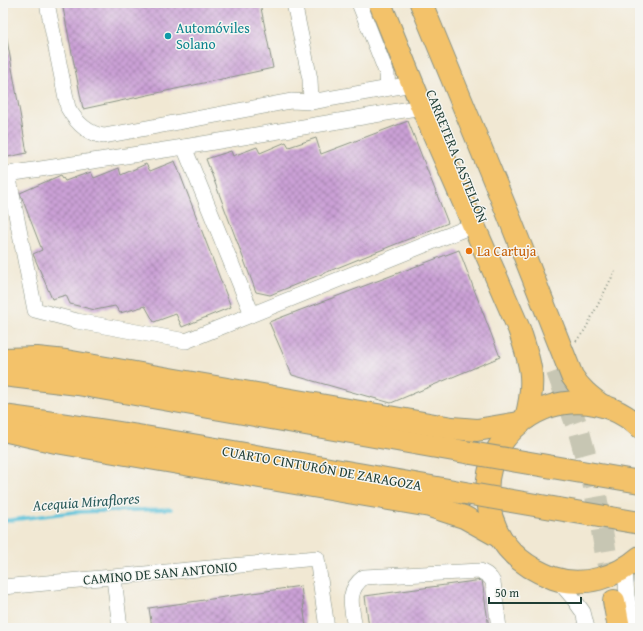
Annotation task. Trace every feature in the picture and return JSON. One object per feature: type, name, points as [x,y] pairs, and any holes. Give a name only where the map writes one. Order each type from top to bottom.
[{"type":"highway","points":[[380,3],[422,107],[483,220],[528,355],[532,372],[532,388],[522,420],[507,436],[498,449],[488,478],[489,508],[493,523],[510,552],[524,564],[540,573],[557,579],[584,581],[599,579],[634,564]]},
{"type":"highway","name":"CARRETERA CASTELLÓN","points":[[395,3],[483,220],[552,373]]},
{"type":"highway","name":"CARRETERA CASTELLÓN","points":[[408,3],[483,220]]},
{"type":"highway","points":[[421,3],[508,214],[560,349],[572,376],[584,393],[601,405]]},
{"type":"highway","points":[[3,359],[36,358],[66,361],[452,428],[477,430],[522,420],[540,410],[562,403],[585,402],[601,405],[617,411],[640,427]]},
{"type":"highway","points":[[3,375],[78,384],[640,482]]},
{"type":"highway","name":"CUARTO CINTURÓN DE ZARAGOZA","points":[[3,416],[155,440],[640,524]]},
{"type":"highway","points":[[3,430],[56,442],[430,506],[464,517],[500,537]]},
{"type":"highway","points":[[605,628],[608,603],[619,628]]},
{"type":"street","points":[[47,3],[68,108],[75,120],[95,135],[104,136],[291,101],[311,102],[412,84]]},
{"type":"street","points":[[294,3],[310,79],[311,102]]},
{"type":"street","points":[[360,3],[387,74],[388,88]]},
{"type":"street","points":[[422,107],[184,147],[8,174],[35,310],[77,321],[186,341],[483,220]]},
{"type":"street","points":[[184,147],[252,314]]},
{"type":"street","name":"CAMINO DE SAN ANTONIO","points":[[3,587],[114,578],[317,558],[327,628]]},
{"type":"street","points":[[634,564],[627,596],[634,628]]},
{"type":"street","points":[[355,628],[351,598],[355,585],[364,577],[480,572],[490,577],[492,582],[499,628]]},
{"type":"street","points":[[114,578],[120,628]]},
{"type":"street","points":[[557,579],[573,598],[582,612],[587,628]]},
{"type":"street","points":[[112,628],[117,601]]},
{"type":"path","points":[[560,349],[574,343],[582,335],[615,272]]},
{"type":"building","name":"Automóviles Solano","points":[[62,3],[260,3],[273,68],[83,109]]},
{"type":"building","points":[[3,34],[6,34],[27,153],[3,158]]},
{"type":"building","points":[[408,121],[448,223],[270,295],[256,292],[206,159],[231,151],[233,156],[257,147],[260,153],[286,142],[289,147],[316,138],[321,154]]},
{"type":"building","points":[[175,161],[231,307],[182,327],[176,314],[154,322],[145,306],[120,313],[115,306],[95,310],[70,304],[66,295],[52,299],[33,254],[42,250],[20,193],[61,175],[65,181],[91,172],[94,178],[119,168],[121,175],[146,164],[150,171]]},
{"type":"building","points":[[459,250],[500,357],[391,403],[292,375],[269,322]]},
{"type":"building","points":[[482,580],[489,628],[369,628],[365,596]]},
{"type":"building","points":[[301,586],[306,628],[152,628],[149,608]]},
{"type":"waterway","name":"Acequia Miraflores","points":[[3,521],[74,512],[171,509]]},
{"type":"tunnel","points":[[557,371],[579,432],[595,490],[614,601]]},
{"type":"place","name":"Automóviles Solano","points":[[168,36]]},
{"type":"place","name":"La Cartuja","points":[[469,251]]}]
